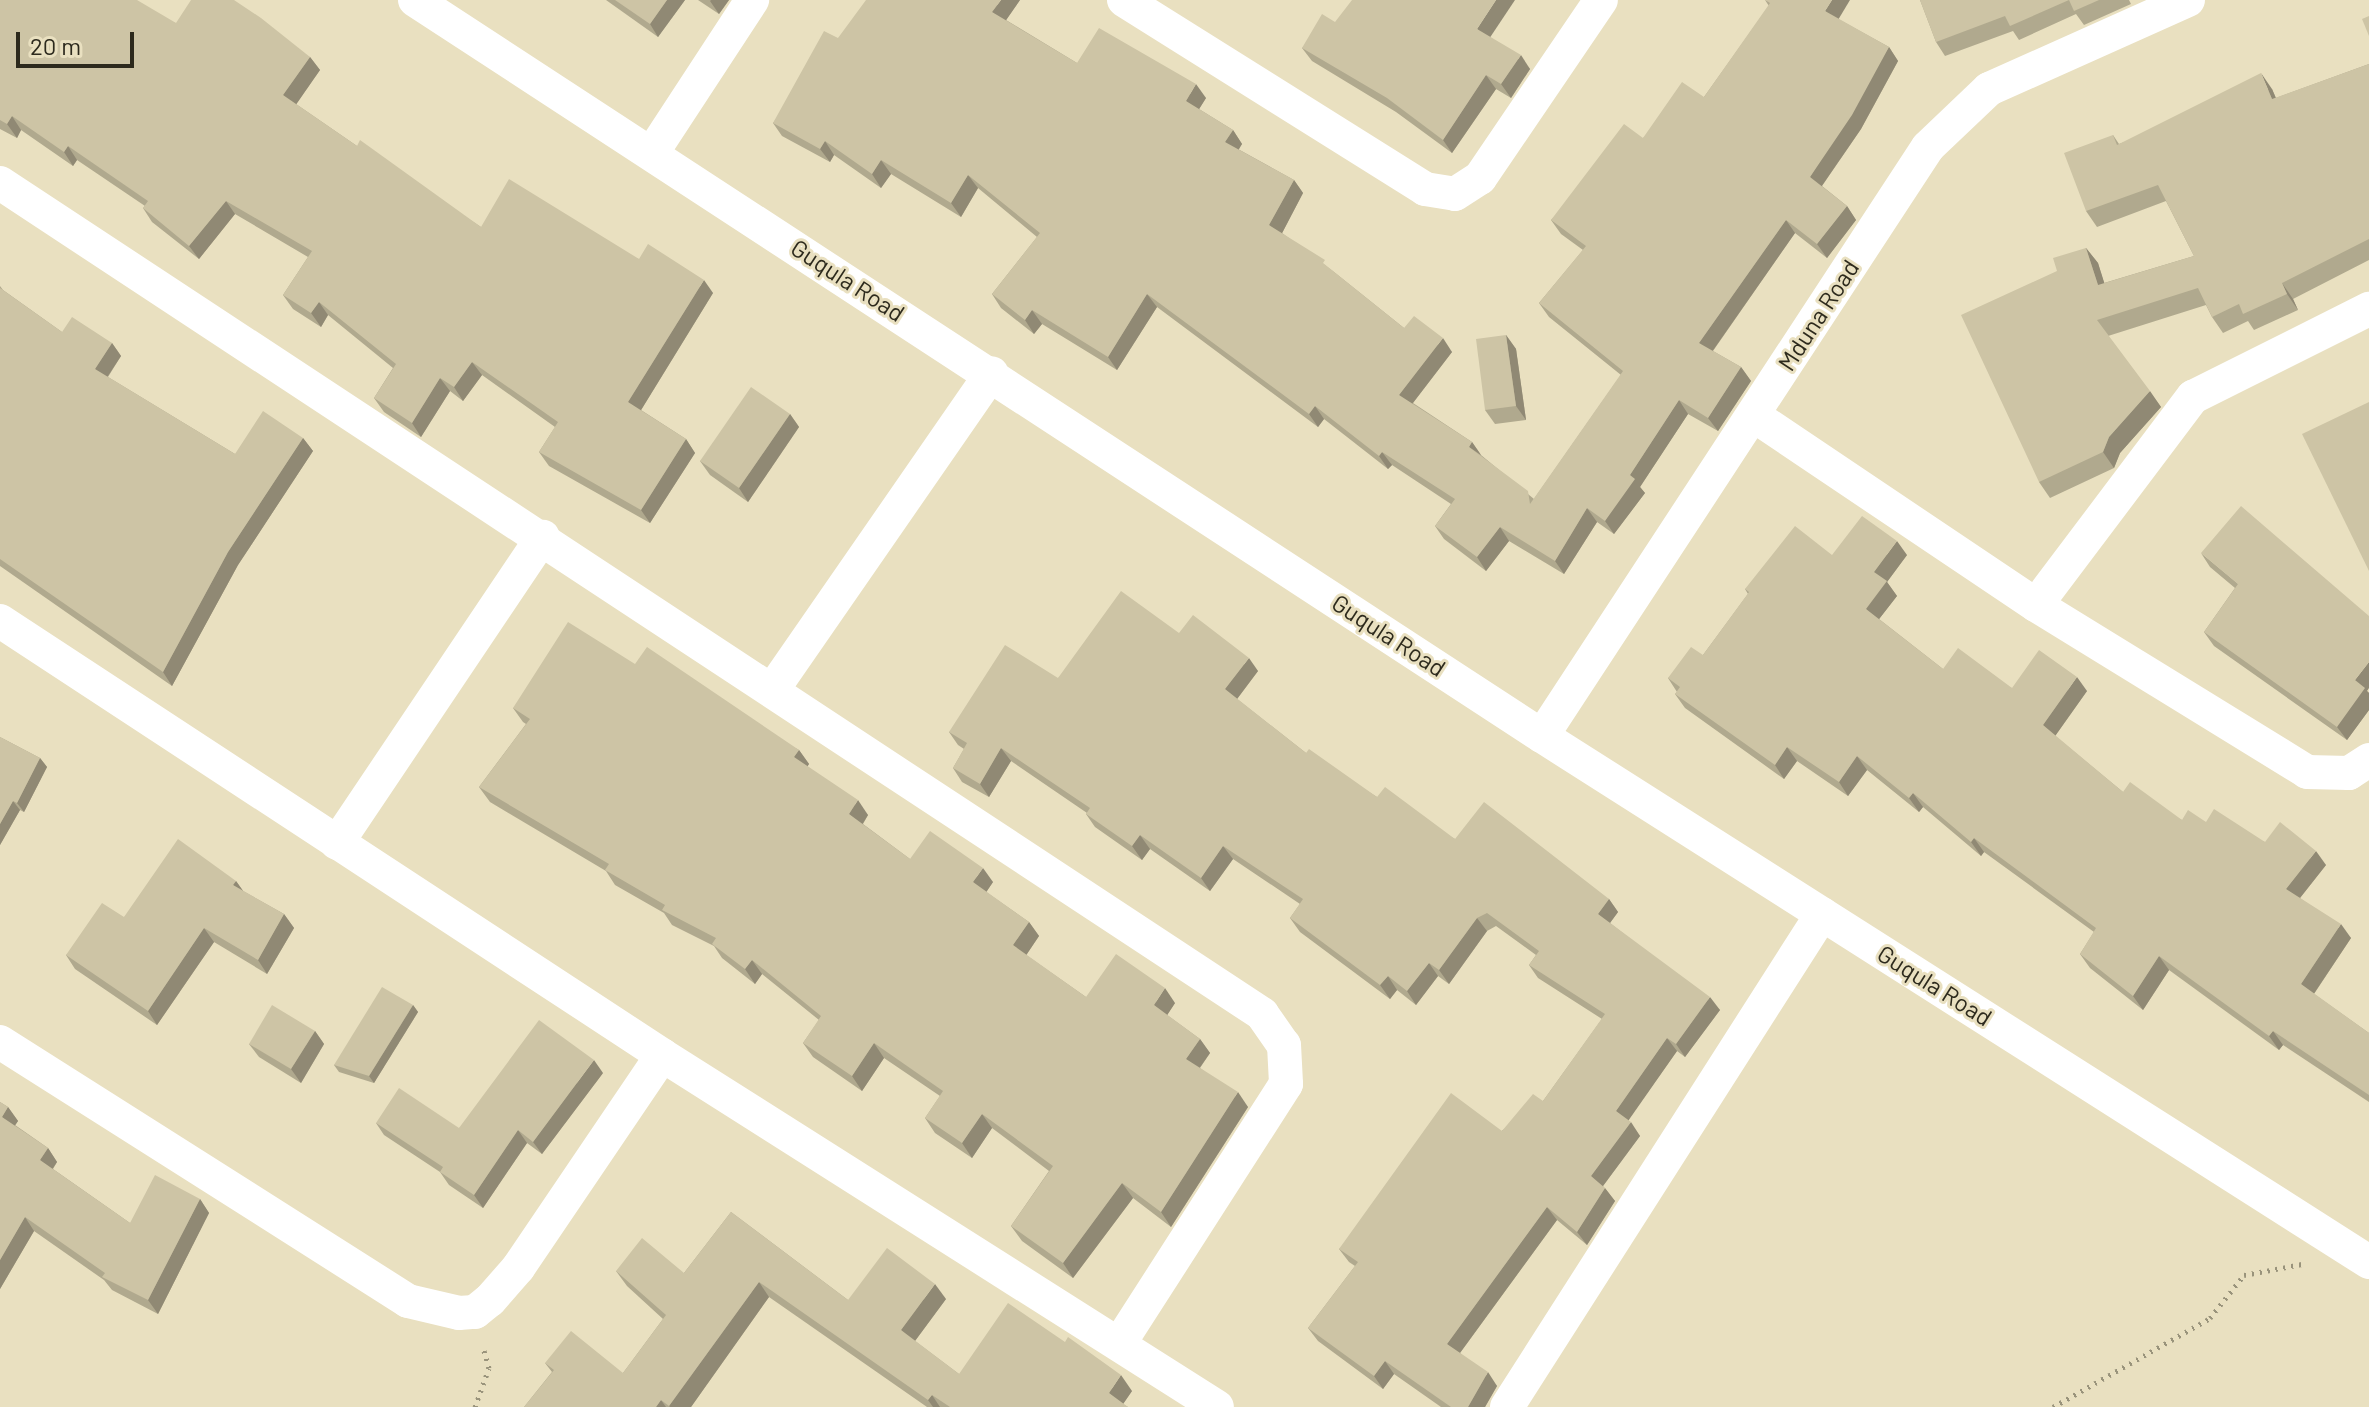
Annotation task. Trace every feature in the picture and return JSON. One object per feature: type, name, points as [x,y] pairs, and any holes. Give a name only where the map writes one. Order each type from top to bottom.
[{"type":"street","name":"Guqula Road","points":[[415,0],[992,373],[1542,736],[2363,1257]]},
{"type":"street","points":[[652,153],[752,0]]},
{"type":"street","points":[[1124,0],[1168,12],[1425,189],[1455,194],[1480,178],[1601,0]]},
{"type":"street","name":"Mduna Road","points":[[1542,736],[1928,147],[1954,118],[1989,89],[2188,0]]},
{"type":"street","points":[[0,183],[543,537],[1262,1014],[1277,1030],[1288,1071],[1280,1097],[1120,1343]]},
{"type":"street","points":[[2036,605],[2193,397],[2369,309]]},
{"type":"street","points":[[773,689],[992,373]]},
{"type":"street","points":[[1753,415],[2036,605],[2307,772],[2349,773],[2369,760]]},
{"type":"street","points":[[337,843],[543,537]]},
{"type":"street","points":[[0,621],[662,1055],[1217,1407]]},
{"type":"street","points":[[1507,1407],[1822,914]]},
{"type":"street","points":[[0,1042],[408,1301],[430,1309],[475,1312],[518,1268],[662,1055]]},
{"type":"path","points":[[2053,1407],[2210,1318],[2244,1275],[2363,1257]]},
{"type":"path","points":[[475,1312],[489,1368],[475,1407]]},
{"type":"building","points":[[0,0],[137,0],[176,23],[191,0],[234,0],[310,57],[283,95],[357,146],[360,140],[481,227],[509,179],[639,259],[648,244],[704,280],[628,402],[686,439],[641,510],[539,452],[558,422],[472,362],[454,387],[440,378],[412,423],[374,398],[396,364],[319,302],[311,313],[283,295],[312,251],[226,201],[189,246],[143,208],[148,201],[68,146],[64,152],[12,116],[7,124],[0,120]]},
{"type":"building","points":[[615,0],[667,0],[650,24]]},
{"type":"building","points":[[866,0],[1001,0],[992,12],[1077,63],[1099,28],[1196,84],[1186,101],[1233,130],[1225,142],[1294,180],[1269,225],[1325,260],[1323,263],[1404,328],[1414,316],[1443,338],[1399,395],[1472,442],[1469,447],[1528,491],[1530,504],[1623,371],[1539,303],[1586,246],[1551,220],[1624,124],[1643,138],[1682,82],[1704,97],[1770,3],[1765,0],[1832,0],[1825,11],[1889,47],[1852,115],[1810,177],[1847,206],[1817,244],[1786,220],[1699,343],[1741,367],[1708,418],[1679,400],[1630,475],[1635,479],[1605,521],[1587,508],[1555,561],[1500,527],[1477,557],[1435,526],[1455,499],[1382,452],[1379,456],[1315,406],[1309,414],[1147,294],[1108,357],[1032,310],[1025,320],[992,294],[1040,233],[968,175],[951,203],[881,160],[872,174],[825,141],[820,149],[773,123],[824,31],[838,38]]},
{"type":"building","points":[[1352,0],[1496,0],[1477,29],[1521,55],[1501,84],[1486,75],[1443,140],[1387,98],[1302,48],[1322,14],[1335,22]]},
{"type":"building","points":[[1920,0],[2069,0],[2010,26],[2005,16],[1936,42]]},
{"type":"building","points":[[2069,0],[2099,0],[2074,11]]},
{"type":"building","points":[[2369,16],[2369,36],[2362,19]]},
{"type":"building","points":[[2369,64],[2369,239],[2282,283],[2287,294],[2243,314],[2239,304],[2212,317],[2198,288],[2097,320],[2150,391],[2109,437],[2103,452],[2039,482],[1961,315],[2057,271],[2053,258],[2086,248],[2098,285],[2194,256],[2158,185],[2086,211],[2064,153],[2113,135],[2117,145],[2261,73],[2272,99]]},
{"type":"building","points":[[0,288],[62,332],[72,317],[112,343],[95,369],[235,454],[263,411],[303,438],[228,552],[163,672],[0,559]]},
{"type":"building","points":[[1506,335],[1516,406],[1485,410],[1476,339]]},
{"type":"building","points":[[751,387],[790,414],[739,488],[700,461]]},
{"type":"building","points":[[2369,402],[2369,571],[2302,434]]},
{"type":"building","points":[[2241,506],[2369,616],[2369,662],[2355,680],[2365,688],[2337,727],[2204,632],[2238,584],[2201,553]]},
{"type":"building","points":[[1862,516],[1897,541],[1874,572],[1887,581],[1866,609],[1943,669],[1958,648],[2012,688],[2039,650],[2077,677],[2043,725],[2123,792],[2130,782],[2182,820],[2188,810],[2206,822],[2214,809],[2265,842],[2280,822],[2316,851],[2286,889],[2341,924],[2301,984],[2369,1033],[2369,1095],[2273,1031],[2269,1036],[2159,956],[2133,996],[2080,954],[2096,928],[1974,838],[1971,842],[1913,793],[1909,798],[1857,756],[1839,782],[1787,747],[1775,765],[1675,694],[1680,687],[1668,678],[1691,647],[1703,655],[1749,592],[1745,589],[1795,526],[1832,555]]},
{"type":"building","points":[[1121,591],[1179,633],[1193,615],[1249,658],[1225,689],[1306,753],[1309,749],[1377,797],[1385,787],[1455,839],[1484,802],[1609,899],[1598,914],[1710,997],[1676,1044],[1667,1038],[1616,1111],[1631,1122],[1591,1176],[1605,1188],[1577,1232],[1547,1207],[1447,1344],[1488,1372],[1468,1407],[1451,1407],[1385,1361],[1374,1376],[1308,1328],[1358,1262],[1339,1249],[1451,1093],[1502,1131],[1533,1094],[1543,1101],[1605,1014],[1529,965],[1539,951],[1487,913],[1477,918],[1439,970],[1429,963],[1407,991],[1388,976],[1380,985],[1290,918],[1303,899],[1223,846],[1201,878],[1140,835],[1132,846],[1086,814],[1090,808],[1001,748],[980,784],[953,768],[967,743],[949,732],[1005,645],[1058,678]]},
{"type":"building","points":[[568,622],[635,664],[647,647],[799,750],[794,757],[858,800],[849,814],[910,859],[930,831],[983,868],[973,882],[1029,922],[1013,945],[1086,997],[1116,954],[1165,988],[1154,1005],[1200,1039],[1186,1059],[1238,1092],[1161,1212],[1122,1183],[1063,1263],[1011,1226],[1053,1166],[982,1114],[962,1143],[925,1118],[943,1091],[874,1043],[852,1076],[803,1043],[821,1016],[752,960],[745,969],[712,944],[716,938],[662,910],[665,905],[605,870],[609,864],[479,787],[530,719],[513,708]]},
{"type":"building","points":[[0,737],[40,758],[17,803],[13,801],[0,824]]},
{"type":"building","points":[[178,839],[236,881],[233,885],[284,914],[258,960],[204,928],[148,1011],[66,955],[102,903],[124,917]]},
{"type":"building","points":[[382,987],[413,1005],[369,1076],[334,1065]]},
{"type":"building","points":[[272,1005],[315,1031],[291,1069],[249,1044]]},
{"type":"building","points":[[539,1020],[594,1060],[533,1142],[518,1130],[474,1195],[440,1172],[443,1167],[376,1123],[399,1088],[459,1128]]},
{"type":"building","points":[[0,1102],[8,1107],[2,1117],[48,1148],[40,1160],[130,1223],[155,1175],[200,1199],[148,1300],[102,1277],[105,1273],[25,1217],[0,1260]]},
{"type":"building","points":[[731,1212],[848,1300],[887,1248],[935,1284],[901,1330],[959,1374],[1008,1303],[1065,1342],[1068,1337],[1121,1375],[1109,1393],[1128,1407],[950,1407],[932,1395],[928,1400],[759,1282],[669,1406],[661,1400],[656,1407],[524,1407],[554,1370],[545,1363],[571,1331],[623,1373],[666,1315],[616,1271],[642,1238],[684,1273]]}]
